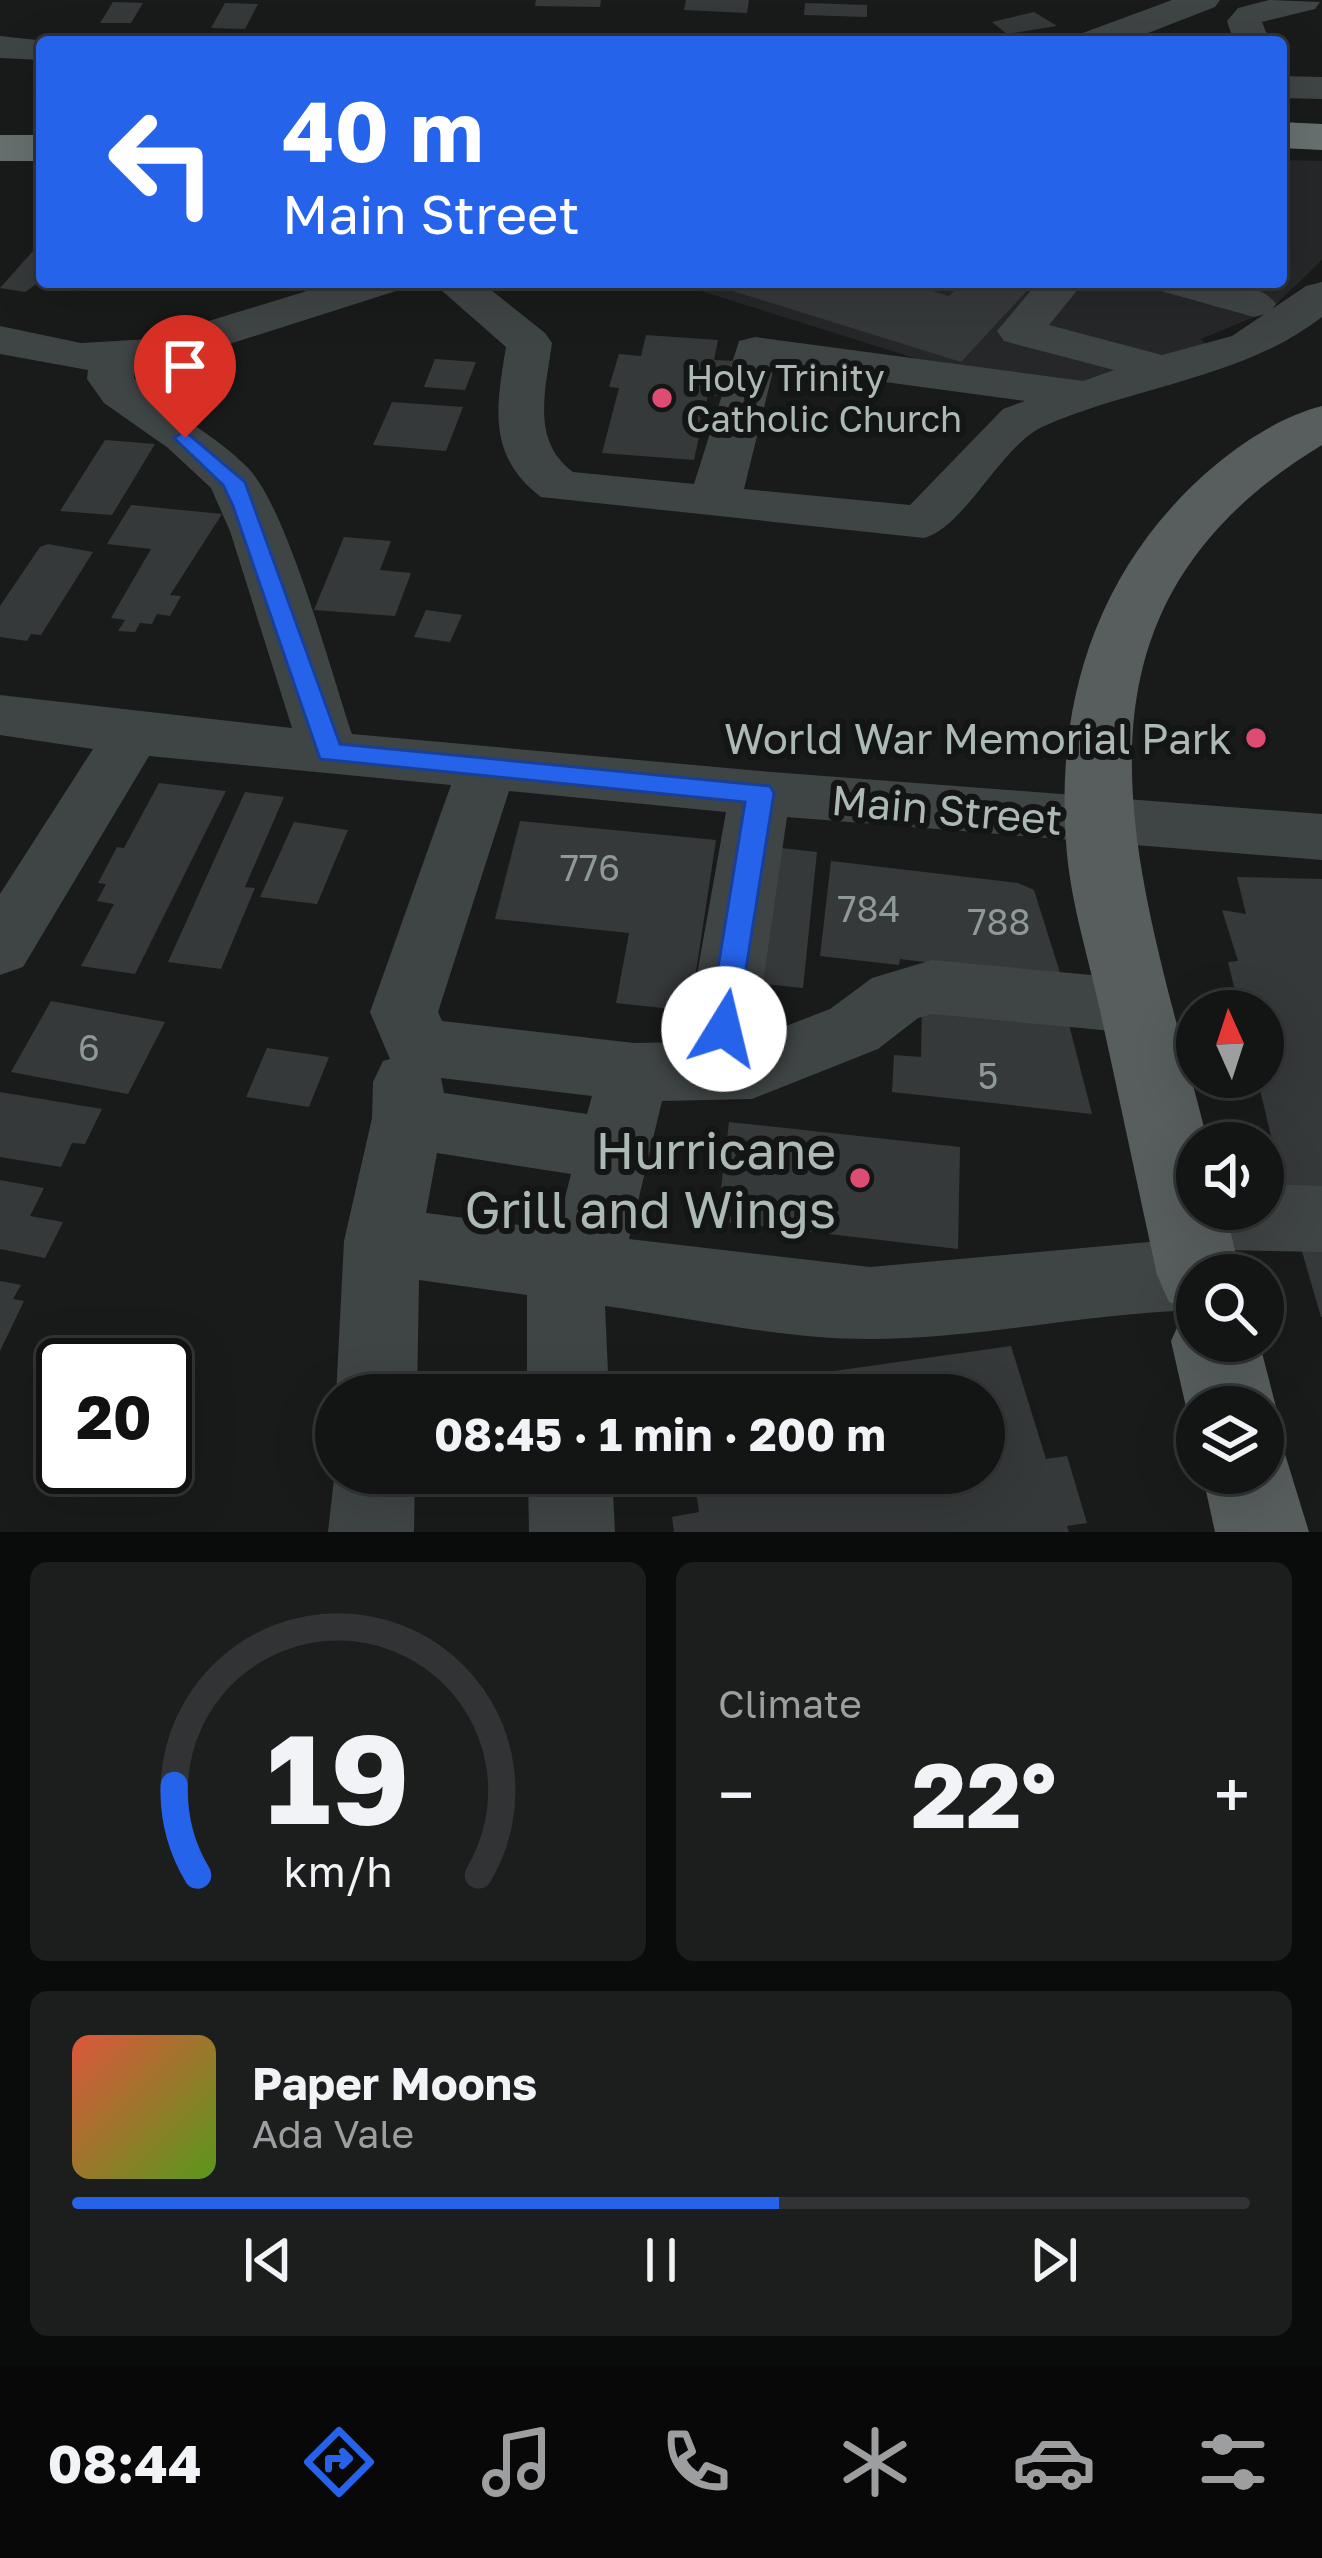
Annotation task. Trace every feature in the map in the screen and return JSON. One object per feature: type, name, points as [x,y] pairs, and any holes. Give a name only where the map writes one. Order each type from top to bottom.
[{"type":"highway","points":[[1287,135],[1322,136]]},
{"type":"highway","points":[[0,148],[36,148]]},
{"type":"main road","points":[[1194,1254],[1134,1006],[1099,822],[1097,739],[1102,695],[1118,636],[1161,555],[1218,493],[1265,455],[1322,422]]},
{"type":"main road","points":[[1253,1494],[1262,1532]]},
{"type":"street","points":[[1109,36],[1203,0]]},
{"type":"street","points":[[1248,31],[1303,1],[1322,33]]},
{"type":"street","points":[[0,47],[36,49]]},
{"type":"street","points":[[1287,87],[1322,88]]},
{"type":"street","points":[[1,341],[81,357],[154,352],[361,288]]},
{"type":"street","points":[[461,288],[529,343],[519,424],[531,467],[559,486],[924,522],[950,488],[1020,419],[1085,394],[1248,346],[1322,295]]},
{"type":"street","points":[[1057,288],[1020,331],[1179,365]]},
{"type":"street","points":[[1179,365],[1194,331],[1223,322],[1254,304],[1197,288]]},
{"type":"street","points":[[715,501],[755,351],[1085,394]]},
{"type":"street","points":[[113,358],[110,380],[121,393],[185,438],[233,482],[256,531],[329,752]]},
{"type":"street","name":"Main Street","points":[[0,715],[133,734],[760,793],[1322,837]]},
{"type":"street","points":[[7,925],[133,734]]},
{"type":"street","points":[[377,1374],[382,1241],[418,1047],[404,1012],[487,767]]},
{"type":"street","points":[[710,1071],[724,1029],[760,793]]},
{"type":"street","points":[[418,1047],[634,1072],[752,1070],[796,1057],[854,1029],[896,997],[932,987],[1134,1006]]},
{"type":"street","points":[[568,1374],[565,1267],[592,1238],[634,1072]]},
{"type":"street","points":[[407,1118],[612,1149]]},
{"type":"street","points":[[1198,1254],[1322,1219]]},
{"type":"street","points":[[382,1241],[837,1302],[892,1304],[1092,1279],[1176,1259]]},
{"type":"street","points":[[371,1532],[373,1494]]},
{"type":"street","points":[[571,1494],[572,1532]]},
{"type":"shaded area","points":[[1287,160],[1322,161],[1322,260],[1269,311],[1201,339],[1225,365],[1152,390],[1084,405],[943,367],[691,288],[1287,288]]},
{"type":"building","points":[[536,0],[601,0],[600,7],[535,6]]},
{"type":"building","points":[[686,0],[749,0],[747,13],[684,10]]},
{"type":"building","points":[[113,2],[143,3],[131,23],[100,23]]},
{"type":"building","points":[[225,3],[258,4],[245,29],[211,28]]},
{"type":"building","points":[[805,3],[867,5],[867,17],[804,15]]},
{"type":"building","points":[[1034,12],[1057,26],[1007,34],[992,22]]},
{"type":"building","points":[[36,251],[36,284],[25,292],[0,288]]},
{"type":"building","points":[[723,288],[922,288],[949,296],[953,288],[1029,288],[961,362]]},
{"type":"building","name":"Holy Trinity Catholic Church","points":[[646,335],[718,340],[714,360],[736,361],[728,398],[708,394],[694,460],[602,453],[619,388],[609,387],[619,354],[641,356]]},
{"type":"building","points":[[435,359],[476,362],[465,390],[424,387]]},
{"type":"building","points":[[392,402],[463,407],[446,451],[373,445]]},
{"type":"building","points":[[105,440],[155,444],[112,515],[60,511]]},
{"type":"building","points":[[131,505],[222,514],[170,595],[181,596],[170,616],[157,614],[152,624],[140,623],[135,632],[118,631],[125,620],[111,618],[151,549],[107,544]]},
{"type":"building","points":[[344,537],[391,541],[380,570],[411,573],[395,616],[314,610]]},
{"type":"building","points":[[48,544],[93,552],[41,635],[31,634],[27,641],[0,637],[0,606],[40,547]]},
{"type":"building","points":[[426,610],[462,615],[450,642],[414,637]]},
{"type":"building","points":[[159,783],[226,791],[135,974],[81,966],[114,904],[97,901],[106,884],[98,883],[117,847],[124,848]]},
{"type":"building","points":[[245,792],[284,797],[245,887],[255,888],[221,969],[168,962]]},
{"type":"building","points":[[520,821],[716,840],[690,1011],[616,1003],[629,933],[495,919]]},
{"type":"building","points":[[294,822],[348,830],[317,904],[260,897]]},
{"type":"building","points":[[763,846],[817,852],[803,988],[746,982]]},
{"type":"building","points":[[831,861],[1018,883],[1034,890],[1062,979],[900,959],[899,965],[820,956]]},
{"type":"building","points":[[1237,877],[1322,879],[1322,1192],[1284,1191],[1284,1122],[1268,1122],[1262,1098],[1284,1098],[1284,990],[1235,990],[1228,962],[1238,961],[1222,910],[1246,914]]},
{"type":"building","points":[[51,1001],[165,1022],[128,1094],[11,1072]]},
{"type":"building","points":[[922,1003],[1067,1017],[1092,1114],[892,1092],[894,1055],[921,1057]]},
{"type":"building","points":[[267,1048],[329,1057],[309,1107],[246,1097]]},
{"type":"building","points":[[0,1092],[102,1109],[85,1144],[72,1143],[61,1167],[0,1157]]},
{"type":"building","points":[[729,1122],[960,1147],[958,1249],[717,1221]]},
{"type":"building","points":[[0,1180],[44,1188],[30,1216],[63,1222],[45,1258],[0,1249]]},
{"type":"building","points":[[1301,1248],[1322,1249],[1322,1317],[1321,1317]]},
{"type":"building","points":[[0,1281],[21,1285],[13,1299],[24,1301],[0,1351]]},
{"type":"building","points":[[1011,1346],[1046,1459],[1067,1456],[1087,1523],[1067,1526],[1069,1532],[674,1532],[672,1517],[699,1512],[696,1494],[1005,1494],[1005,1374],[813,1374]]},
{"type":"place","name":"Holy Trinity Catholic Church","points":[[662,398]]},
{"type":"place","name":"World War Memorial Park","points":[[1256,738]]},
{"type":"place","name":"Hurricane Grill and Wings","points":[[860,1178]]},
{"type":"route","points":[[185,438],[233,482],[245,506],[329,752],[760,793],[724,1029]]}]
